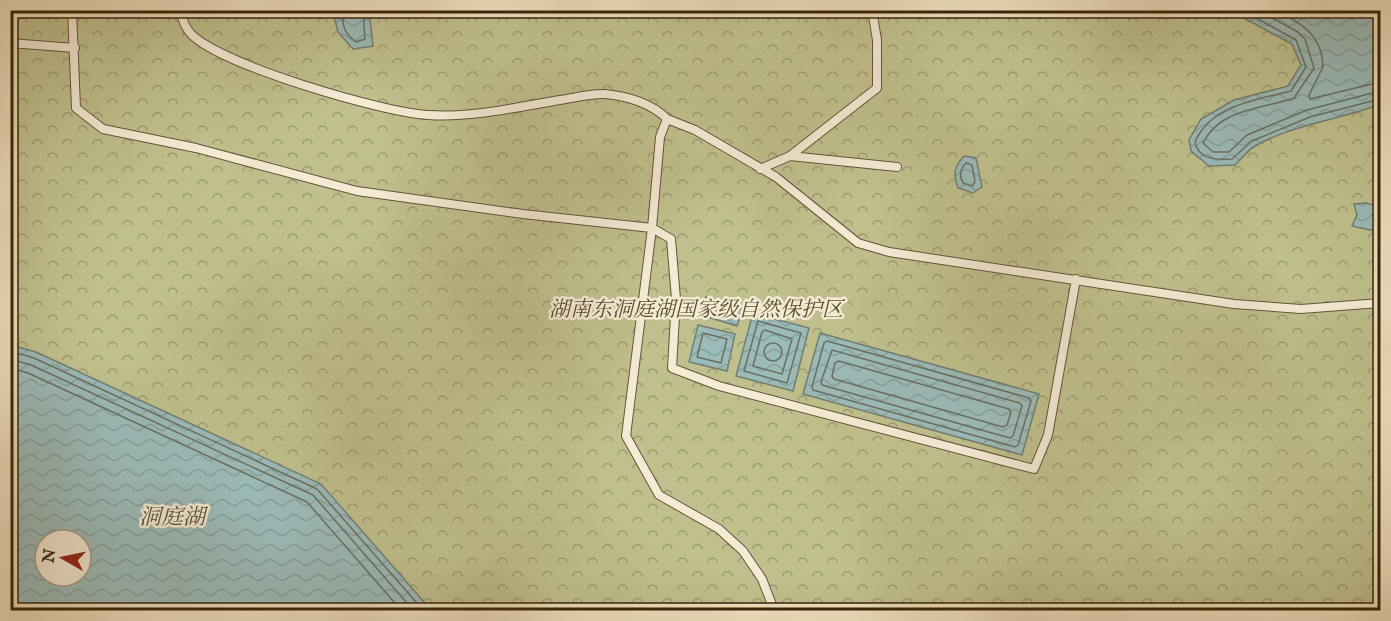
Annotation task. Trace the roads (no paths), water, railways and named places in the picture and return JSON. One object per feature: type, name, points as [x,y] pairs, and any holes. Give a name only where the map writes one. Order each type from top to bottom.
[{"type":"street","points":[[72,10],[76,108],[103,129],[196,148],[357,191],[523,214],[652,228],[671,239],[675,299],[672,368],[719,386],[1034,469],[1048,435],[1076,279]]},
{"type":"street","points":[[181,10],[182,21],[190,34],[208,47],[286,79],[333,94],[426,115],[454,115],[604,94],[635,100],[658,110],[667,119],[695,130],[776,177],[858,243],[889,252],[1234,304],[1301,309],[1380,303]]},
{"type":"street","points":[[760,169],[790,156],[877,88],[877,40],[872,10]]},
{"type":"street","points":[[10,43],[75,48]]},
{"type":"street","points":[[667,119],[660,136],[652,228],[626,436],[659,495],[719,529],[743,551],[762,579],[774,610]]},
{"type":"street","points":[[790,156],[897,167]]},
{"type":"water","points":[[339,11],[369,11],[373,46],[353,49],[338,32],[334,17]]},
{"type":"water","points":[[1231,11],[1380,11],[1380,104],[1285,132],[1252,148],[1235,165],[1209,166],[1191,151],[1189,140],[1201,119],[1234,100],[1288,86],[1301,65],[1292,44]]},
{"type":"water","points":[[964,156],[976,158],[982,187],[973,193],[958,188],[956,183],[955,171]]},
{"type":"water","points":[[1366,203],[1380,207],[1380,232],[1352,226],[1357,215],[1354,204]]},
{"type":"water","points":[[706,297],[743,308],[737,326],[701,315]]},
{"type":"water","points":[[753,313],[809,328],[793,391],[736,376]]},
{"type":"water","points":[[698,325],[735,334],[727,371],[689,362]]},
{"type":"water","points":[[820,333],[1039,394],[1022,455],[803,394]]},
{"type":"water","name":"洞庭湖","points":[[10,345],[36,352],[321,484],[431,610],[11,610]]},
{"type":"park label","name":"湖南东洞庭湖国家级自然保护区","points":[[696,310]]}]
